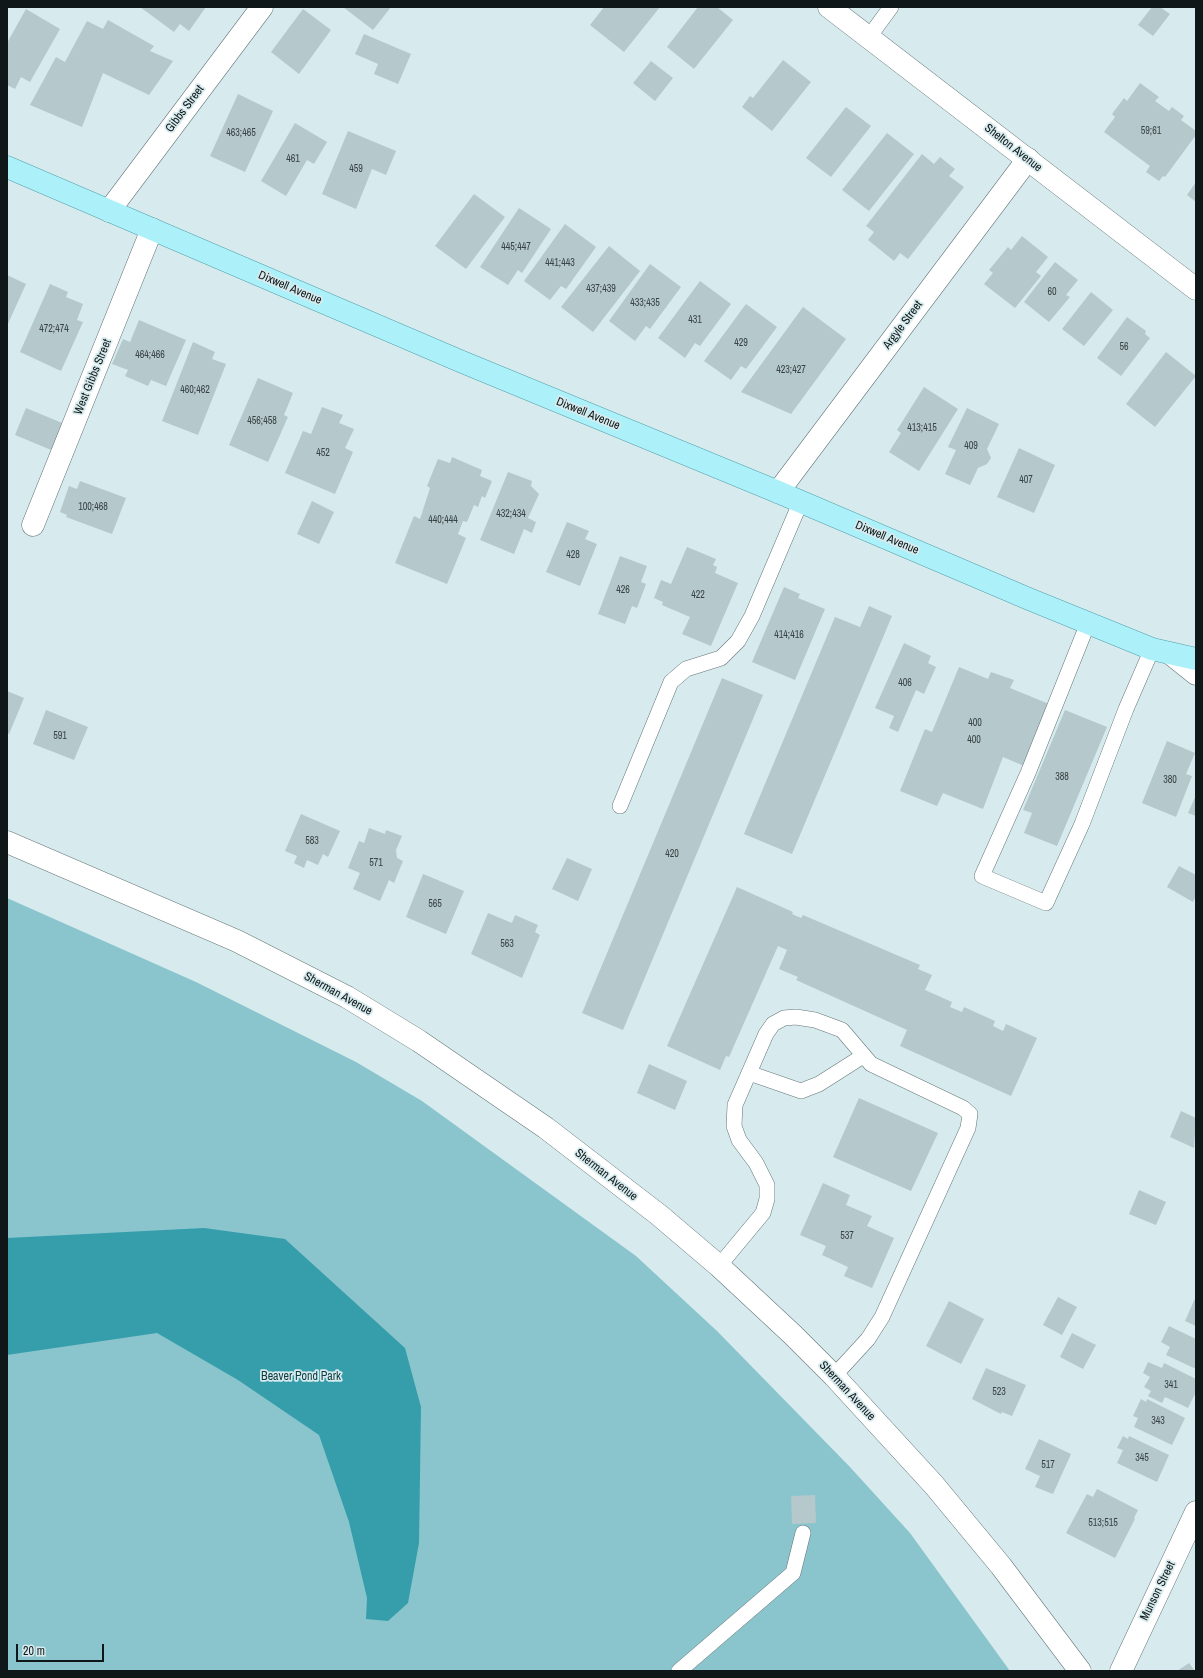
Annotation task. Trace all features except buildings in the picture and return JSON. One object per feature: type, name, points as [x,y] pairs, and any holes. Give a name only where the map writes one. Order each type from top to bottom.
[{"type":"main road","name":"Dixwell Avenue","points":[[7,167],[460,361],[800,501],[1088,623],[1162,652],[1196,659]]},
{"type":"street","name":"Gibbs Street","points":[[109,211],[262,7]]},
{"type":"street","name":"Shelton Avenue","points":[[830,7],[1196,289]]},
{"type":"street","name":"Argyle Street","points":[[778,492],[1028,159]]},
{"type":"street","name":"West Gibbs Street","points":[[32,525],[152,229]]},
{"type":"street","name":"Dixwell Avenue","points":[[1162,652],[1196,674]]},
{"type":"street","name":"Sherman Avenue","points":[[7,842],[237,941],[348,997],[419,1041],[546,1128],[659,1215],[719,1266],[793,1335],[834,1376],[938,1490],[1002,1566],[1080,1671]]},
{"type":"street","name":"Munson Street","points":[[1121,1671],[1196,1512]]},
{"type":"lane","points":[[868,37],[890,7]]},
{"type":"lane","points":[[620,806],[671,682],[686,669],[721,658],[738,641],[752,616],[800,501]]},
{"type":"lane","points":[[1088,623],[1028,773],[982,876],[1046,903],[1082,824],[1126,709],[1162,652]]},
{"type":"lane","points":[[719,1266],[763,1213],[767,1199],[767,1185],[756,1163],[739,1140],[734,1126],[735,1105],[766,1034],[773,1024],[784,1018],[796,1018],[815,1020],[842,1030],[871,1064],[963,1108],[970,1114],[968,1128],[882,1317],[868,1338],[834,1376]]},
{"type":"lane","points":[[749,1073],[801,1091],[819,1084],[863,1056]]},
{"type":"lane","points":[[679,1671],[793,1573],[803,1533]]},
{"type":"green space","name":"Beaver Pond Park","points":[[7,898],[196,982],[356,1062],[422,1101],[636,1256],[717,1331],[850,1467],[910,1533],[1010,1671],[7,1671]]},
{"type":"shaded area","points":[[204,1228],[285,1239],[405,1348],[421,1407],[419,1543],[408,1603],[388,1621],[366,1619],[367,1598],[349,1522],[319,1435],[238,1380],[157,1333],[7,1355],[7,1238]]}]
